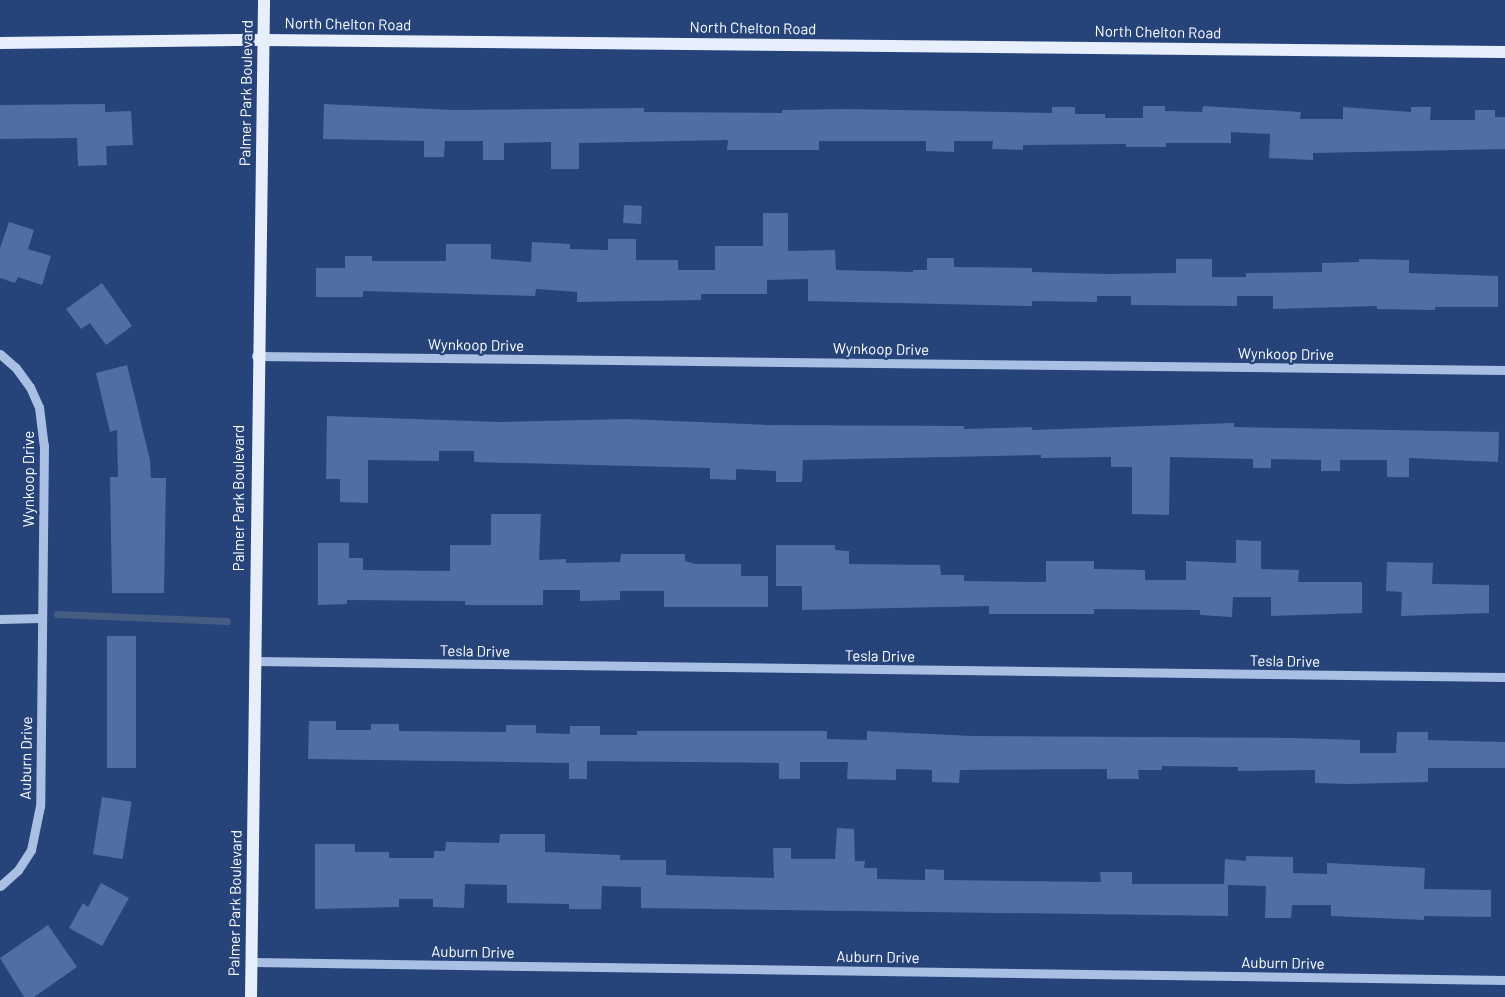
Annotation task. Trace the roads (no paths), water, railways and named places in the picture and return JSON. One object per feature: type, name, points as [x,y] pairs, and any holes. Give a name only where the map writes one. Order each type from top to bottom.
[{"type":"main road","name":"Palmer Park Boulevard","points":[[250,997],[256,356],[264,0]]},
{"type":"main road","name":"North Chelton Road","points":[[0,43],[263,40],[1505,52]]},
{"type":"street","name":"Wynkoop Drive","points":[[0,354],[16,368],[30,387],[43,424],[41,618]]},
{"type":"street","name":"Wynkoop Drive","points":[[256,356],[1505,370]]},
{"type":"street","points":[[0,619],[41,618]]},
{"type":"street","name":"Auburn Drive","points":[[0,886],[18,870],[31,850],[37,829],[41,783],[41,618]]},
{"type":"street","name":"Tesla Drive","points":[[254,661],[1505,677]]},
{"type":"street","name":"Auburn Drive","points":[[251,962],[1505,980]]},
{"type":"waterway","points":[[57,614],[227,621]]}]
